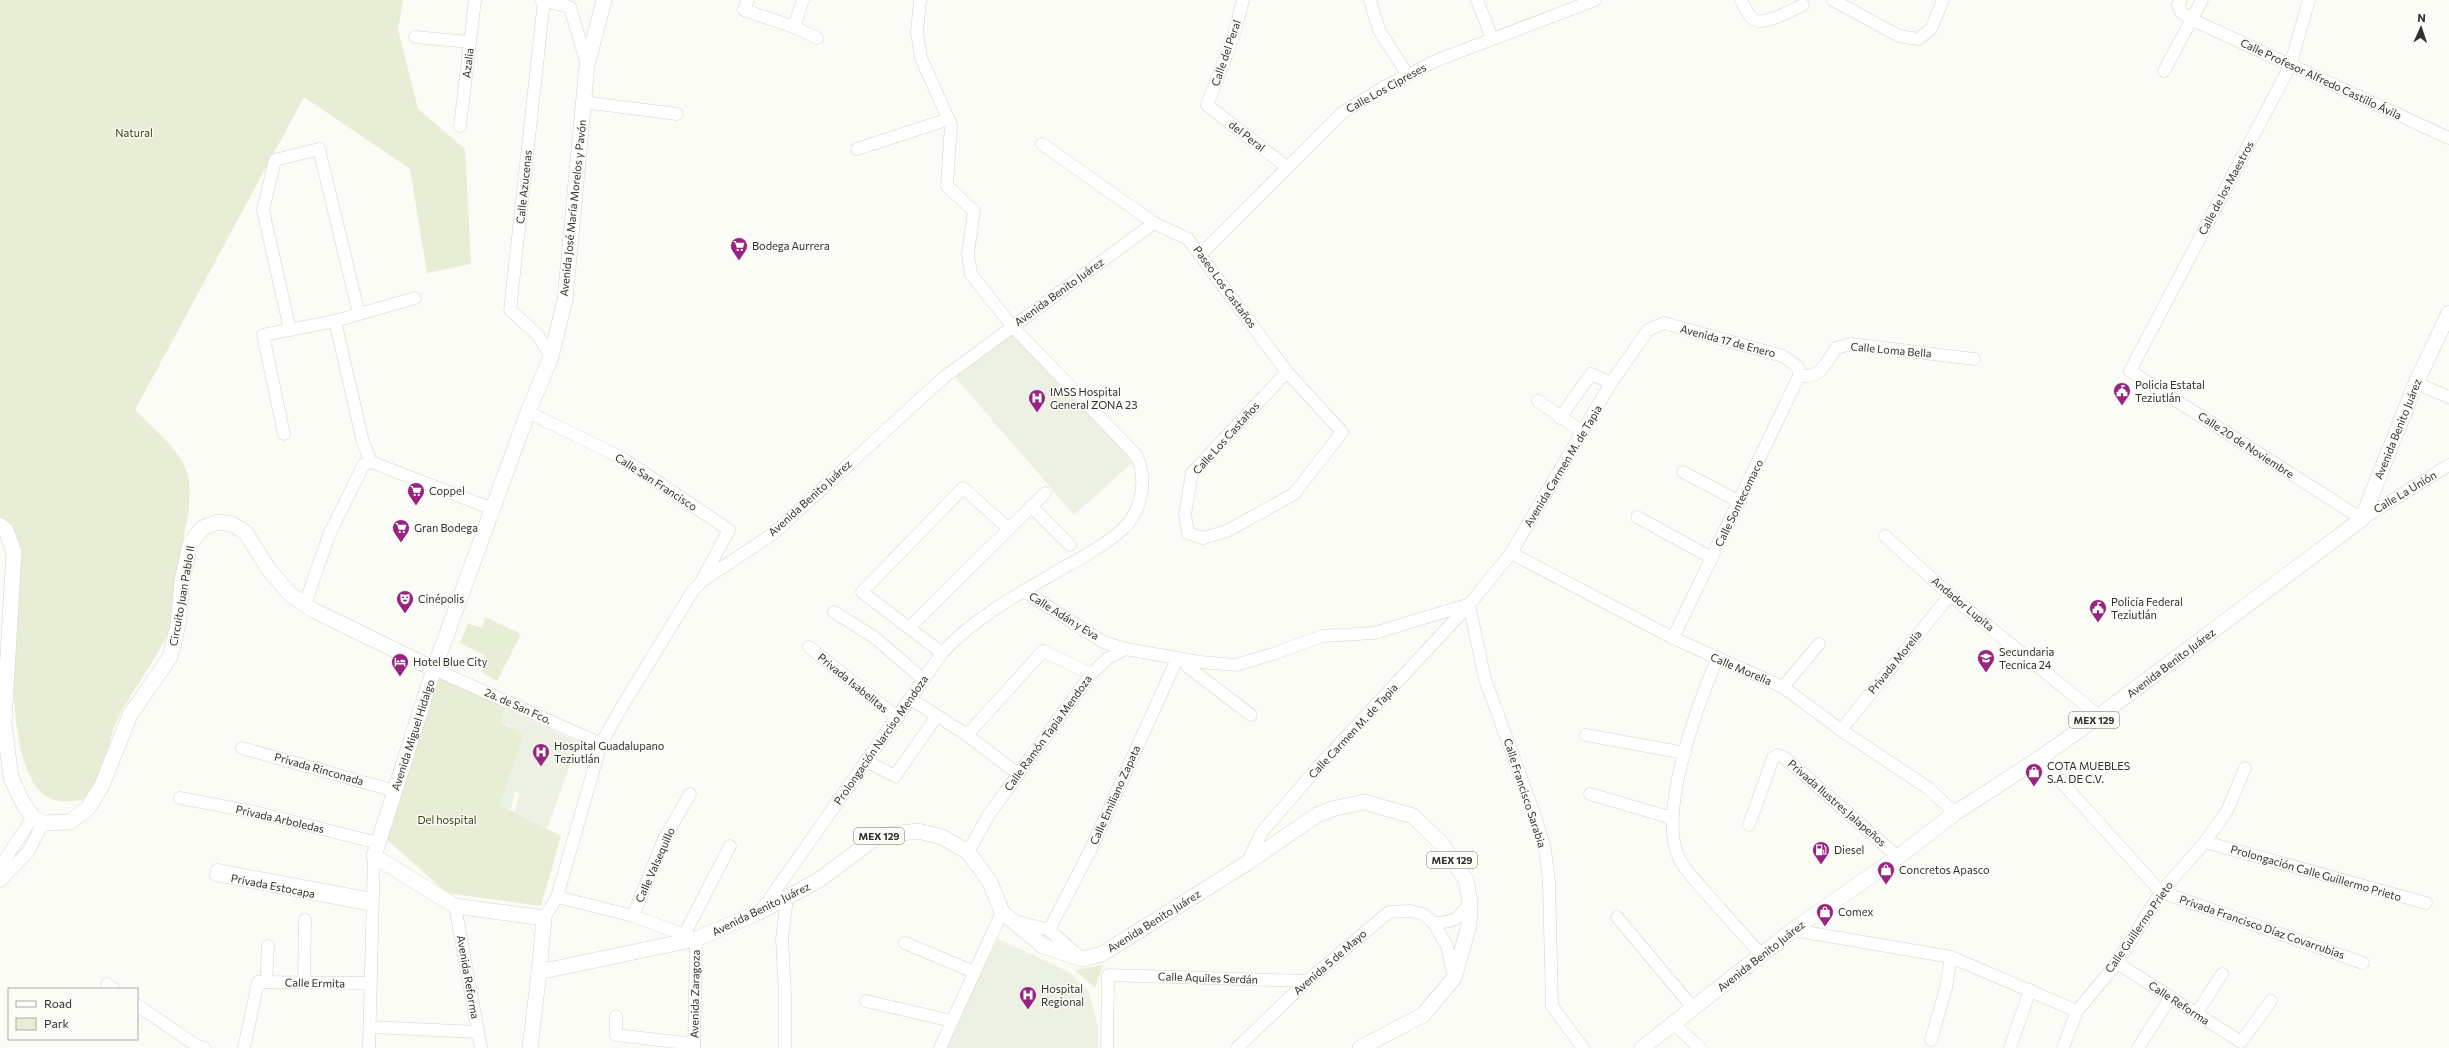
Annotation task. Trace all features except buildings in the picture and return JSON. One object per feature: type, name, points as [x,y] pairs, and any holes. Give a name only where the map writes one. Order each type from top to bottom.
[{"type":"main road","name":"Avenida José María Morelos y Pavón","points":[[528,412],[551,357],[564,300],[587,65],[604,0]]},
{"type":"main road","name":"Avenida Benito Juárez","points":[[1642,1048],[1794,930],[1898,857],[1955,813],[2040,758],[2099,716],[2362,518],[2416,382],[2449,313]]},
{"type":"main road","name":"Avenida Miguel Hidalgo","points":[[376,850],[434,668],[528,412]]},
{"type":"main road","name":"Circuito Juan Pablo ll","points":[[38,820],[70,822],[88,808],[102,785],[130,715],[170,657],[178,625],[182,581],[190,544],[202,528],[218,522],[232,524],[246,534],[269,570],[290,594],[305,604],[434,668]]},
{"type":"main road","points":[[0,525],[6,530],[14,552],[4,723],[11,778],[24,805],[38,820]]},
{"type":"main road","name":"Avenida Benito Juárez","points":[[539,972],[687,939],[760,912],[820,880],[878,836],[918,831],[942,837],[968,852],[990,882],[1008,917],[1043,946],[1083,959],[1102,954],[1247,863],[1317,816],[1332,809],[1364,802],[1412,816],[1442,844],[1466,880],[1470,902],[1469,926],[1454,978],[1423,1014],[1360,1048]]},
{"type":"main road","points":[[376,850],[449,903],[544,918],[530,1048]]},
{"type":"street","name":"Azalia","points":[[460,126],[475,0]]},
{"type":"street","points":[[748,0],[744,10],[794,27],[816,38]]},
{"type":"street","points":[[794,27],[803,0]]},
{"type":"street","points":[[857,149],[949,119],[921,58],[917,33],[920,0]]},
{"type":"street","name":"Calle del Peral","points":[[1207,105],[1234,35],[1243,0]]},
{"type":"street","points":[[1370,0],[1380,30],[1407,74]]},
{"type":"street","points":[[1477,0],[1492,38]]},
{"type":"street","points":[[1741,0],[1751,18],[1757,22],[1767,20],[1803,5]]},
{"type":"street","points":[[1833,0],[1899,36],[1918,39],[1931,29],[1943,0]]},
{"type":"street","points":[[2181,0],[2178,5],[2181,12],[2192,20]]},
{"type":"street","points":[[2164,71],[2202,0]]},
{"type":"street","name":"Calle de los Maestros","points":[[2130,371],[2290,66],[2309,0]]},
{"type":"street","points":[[543,1],[570,7],[587,65]]},
{"type":"street","name":"Calle Azucenas","points":[[543,1],[510,310],[538,335],[551,357]]},
{"type":"street","name":"Calle Los Cipreses","points":[[1201,254],[1342,113],[1407,74],[1492,38],[1585,2]]},
{"type":"street","name":"Calle Profesor Alfredo Castillo Ávila","points":[[2192,20],[2449,138]]},
{"type":"street","points":[[415,38],[470,42]]},
{"type":"street","points":[[584,102],[677,114]]},
{"type":"street","name":"del Peral","points":[[1207,105],[1287,167]]},
{"type":"street","name":"Prolongación Narciso Mendoza","points":[[760,912],[898,718],[942,653],[961,632],[1024,591],[1088,554],[1124,528],[1136,511],[1144,481],[1141,464],[1136,455],[1012,326],[970,274],[968,254],[974,211],[947,186],[952,131],[949,119]]},
{"type":"street","name":"Paseo Los Castaños","points":[[1042,144],[1154,223],[1188,239],[1201,254],[1287,372],[1342,432]]},
{"type":"street","points":[[290,330],[263,210],[275,160],[319,149],[359,314]]},
{"type":"street","name":"Avenida Benito Juárez","points":[[544,918],[557,897],[601,744],[692,592],[702,582],[774,533],[943,378],[1154,223]]},
{"type":"street","points":[[284,434],[263,335],[335,321],[415,298]]},
{"type":"street","points":[[335,321],[363,442],[371,462]]},
{"type":"street","name":"Avenida 17 de Enero","points":[[1655,325],[1664,323],[1783,356],[1798,371]]},
{"type":"street","name":"Avenida Carmen M. de Tapia","points":[[1469,605],[1511,553],[1611,383],[1648,330],[1655,325]]},
{"type":"street","name":"Calle Loma Bella","points":[[1798,371],[1810,377],[1820,372],[1836,348],[1851,344],[1974,359]]},
{"type":"street","name":"Calle Sontecomaco","points":[[1673,638],[1740,502],[1798,371]]},
{"type":"street","name":"Calle 20 de Noviembre","points":[[2130,371],[2362,518]]},
{"type":"street","name":"Calle Los Castaños","points":[[1287,372],[1192,473],[1185,514],[1188,533],[1203,538],[1227,531],[1294,494],[1342,432]]},
{"type":"street","points":[[1560,418],[1591,374],[1611,383]]},
{"type":"street","points":[[2416,382],[2449,397]]},
{"type":"street","points":[[1538,401],[1560,418],[1583,432]]},
{"type":"street","name":"Calle San Francisco","points":[[528,412],[622,458],[730,530],[702,582]]},
{"type":"street","points":[[305,604],[328,535],[351,486],[364,464],[371,462],[493,509]]},
{"type":"street","name":"Calle La Unión","points":[[2362,518],[2449,465]]},
{"type":"street","points":[[1683,472],[1740,502]]},
{"type":"street","points":[[942,653],[862,592],[963,488],[1009,529]]},
{"type":"street","points":[[908,628],[1045,493]]},
{"type":"street","points":[[1032,506],[1070,546]]},
{"type":"street","points":[[1637,517],[1712,558]]},
{"type":"street","name":"Andador Lupita","points":[[1885,536],[1950,595],[2099,716]]},
{"type":"street","name":"Calle Morelia","points":[[1511,553],[1673,638],[1716,659],[1783,687],[1840,730],[1928,788],[1955,813]]},
{"type":"street","name":"Calle Adán y Eva","points":[[1024,591],[1103,642],[1126,649]]},
{"type":"street","name":"Privada Morelia","points":[[1840,730],[1950,595]]},
{"type":"street","points":[[1126,649],[1181,659],[1236,665],[1273,654],[1322,636],[1374,633],[1469,605]]},
{"type":"street","name":"Calle Carmen M. de Tapia","points":[[1247,863],[1262,832],[1469,605]]},
{"type":"street","name":"Calle Francisco Sarabia","points":[[1469,605],[1486,679],[1535,816],[1545,849],[1549,882],[1552,1006],[1583,1048]]},
{"type":"street","points":[[834,612],[874,637],[924,680]]},
{"type":"street","points":[[1783,687],[1818,644]]},
{"type":"street","name":"Privada Isabelitas","points":[[809,647],[898,718]]},
{"type":"street","name":"Calle Ramón Tapia Mendoza","points":[[968,852],[988,816],[1091,674],[1108,658],[1126,649]]},
{"type":"street","points":[[967,735],[1043,651],[1091,674]]},
{"type":"street","points":[[1181,659],[1188,667],[1251,715]]},
{"type":"street","name":"Calle Emiliano Zapata","points":[[1049,930],[1090,851],[1181,659]]},
{"type":"street","points":[[1716,659],[1701,696],[1678,779],[1672,818],[1673,836],[1678,858],[1693,878],[1762,955]]},
{"type":"street","name":"2a. de San Fco.","points":[[434,668],[601,744]]},
{"type":"street","points":[[911,699],[967,735],[1018,774]]},
{"type":"street","points":[[867,762],[895,776],[937,716]]},
{"type":"street","points":[[1586,735],[1685,753]]},
{"type":"street","name":"Privada Rinconada","points":[[242,748],[395,791]]},
{"type":"street","name":"Privada Ilustres Jalapeños","points":[[1749,825],[1773,758],[1778,755],[1785,758],[1898,857]]},
{"type":"street","points":[[2040,758],[2161,892]]},
{"type":"street","name":"Calle Guillermo Prieto","points":[[2062,1048],[2077,1011],[2117,963],[2161,892],[2206,842],[2226,811],[2245,768]]},
{"type":"street","name":"Calle Valsequillo","points":[[633,916],[664,839],[690,794]]},
{"type":"street","points":[[1590,794],[1672,818]]},
{"type":"street","name":"Privada Arboledas","points":[[180,798],[259,813],[376,850]]},
{"type":"street","points":[[0,867],[38,820]]},
{"type":"street","points":[[0,880],[28,852],[38,820]]},
{"type":"street","name":"Prolongación Calle Guillermo Prieto","points":[[2206,842],[2426,903]]},
{"type":"street","points":[[687,939],[730,846]]},
{"type":"street","name":"Avenida Miguel Hidalgo","points":[[370,1048],[372,902],[376,850]]},
{"type":"street","name":"Privada Estocapa","points":[[217,870],[372,902],[216,875],[217,870]]},
{"type":"street","name":"Privada Francisco Díaz Covarrubias","points":[[2161,892],[2363,963]]},
{"type":"street","name":"Calle Valsequillo","points":[[557,897],[633,916],[687,939]]},
{"type":"street","points":[[785,1048],[785,995],[782,939],[787,898]]},
{"type":"street","points":[[1434,923],[1456,920],[1470,902]]},
{"type":"street","name":"Avenida Reforma","points":[[449,903],[481,1048]]},
{"type":"street","name":"Avenida 5 de Mayo","points":[[1237,1048],[1307,981],[1389,912],[1410,911],[1424,914],[1434,923],[1447,946],[1454,978]]},
{"type":"street","points":[[1617,916],[1694,1009]]},
{"type":"street","points":[[940,1048],[974,972],[1008,917],[1049,930],[1083,959]]},
{"type":"street","points":[[304,920],[304,982]]},
{"type":"street","points":[[1794,930],[1951,957],[2077,1011]]},
{"type":"street","name":"Avenida Zaragoza","points":[[687,939],[694,1046]]},
{"type":"street","points":[[905,943],[974,972]]},
{"type":"street","points":[[244,1048],[262,982],[268,946]]},
{"type":"street","points":[[1931,1040],[1946,988],[1951,957]]},
{"type":"street","name":"Calle Reforma","points":[[2117,963],[2241,1042],[2271,1001]]},
{"type":"street","points":[[2196,1014],[2222,974]]},
{"type":"street","name":"Calle Aquiles Serdán","points":[[1107,1048],[1108,975],[1307,981]]},
{"type":"street","name":"Calle Ermita","points":[[262,982],[371,984]]},
{"type":"street","points":[[2010,1048],[2030,990]]},
{"type":"street","points":[[2138,1048],[2170,998]]},
{"type":"street","points":[[866,1001],[952,1021]]},
{"type":"street","points":[[138,1006],[197,1046],[204,1048]]},
{"type":"street","points":[[616,1016],[616,1035],[694,1046]]},
{"type":"street","points":[[1674,1024],[1700,1048]]},
{"type":"street","points":[[370,1027],[478,1032]]},
{"type":"shaded area","name":"IMSS Hospital General ZONA 23","points":[[1011,334],[1123,450],[1132,463],[1074,515],[955,377]]},
{"type":"shaded area","name":"Hospital Guadalupano Teziutlán","points":[[506,709],[578,742],[547,829],[515,812],[520,793],[515,792],[511,809],[500,806],[524,735],[510,729],[511,726],[501,723]]},
{"type":"shaded area","name":"Hospital Regional","points":[[998,939],[1069,972],[1089,992],[1098,1028],[1098,1048],[944,1048]]},
{"type":"green space","name":"Natural","points":[[0,0],[403,0],[398,30],[418,109],[465,149],[471,264],[427,273],[410,169],[304,97],[135,410],[166,440],[180,457],[188,476],[188,513],[177,575],[173,616],[170,628],[158,653],[128,700],[115,725],[100,783],[90,796],[75,801],[53,800],[37,787],[27,770],[16,724],[13,674],[13,626],[18,583],[18,566],[11,541],[0,516]]},
{"type":"green space","points":[[485,617],[521,634],[497,681],[481,672],[486,656],[460,643],[468,623],[482,628]]},
{"type":"green space","name":"Del hospital","points":[[438,670],[507,702],[501,723],[524,735],[500,805],[561,836],[541,906],[447,893],[383,836]]},
{"type":"green space","points":[[1103,965],[1095,988],[1075,970]]},
{"type":"place","name":"Bodega Aurrera","points":[[739,261]]},
{"type":"place","name":"Policia Estatal Teziutlán","points":[[2122,406]]},
{"type":"place","name":"IMSS Hospital General ZONA 23","points":[[1037,413]]},
{"type":"place","name":"Coppel","points":[[416,506]]},
{"type":"place","name":"Gran Bodega","points":[[401,543]]},
{"type":"place","name":"Cinépolis","points":[[405,614]]},
{"type":"place","name":"Policía Federal Teziutlán","points":[[2098,623]]},
{"type":"place","name":"Secundaria Tecnica 24","points":[[1986,673]]},
{"type":"place","name":"Hotel Blue City","points":[[400,677]]},
{"type":"place","name":"Hospital Guadalupano Teziutlán","points":[[541,767]]},
{"type":"place","name":"COTA MUEBLES S.A. DE C.V.","points":[[2034,787]]},
{"type":"place","name":"Diesel","points":[[1821,865]]},
{"type":"place","name":"Concretos Apasco","points":[[1886,885]]},
{"type":"place","name":"Comex","points":[[1825,927]]},
{"type":"place","name":"Hospital Regional","points":[[1028,1010]]}]
